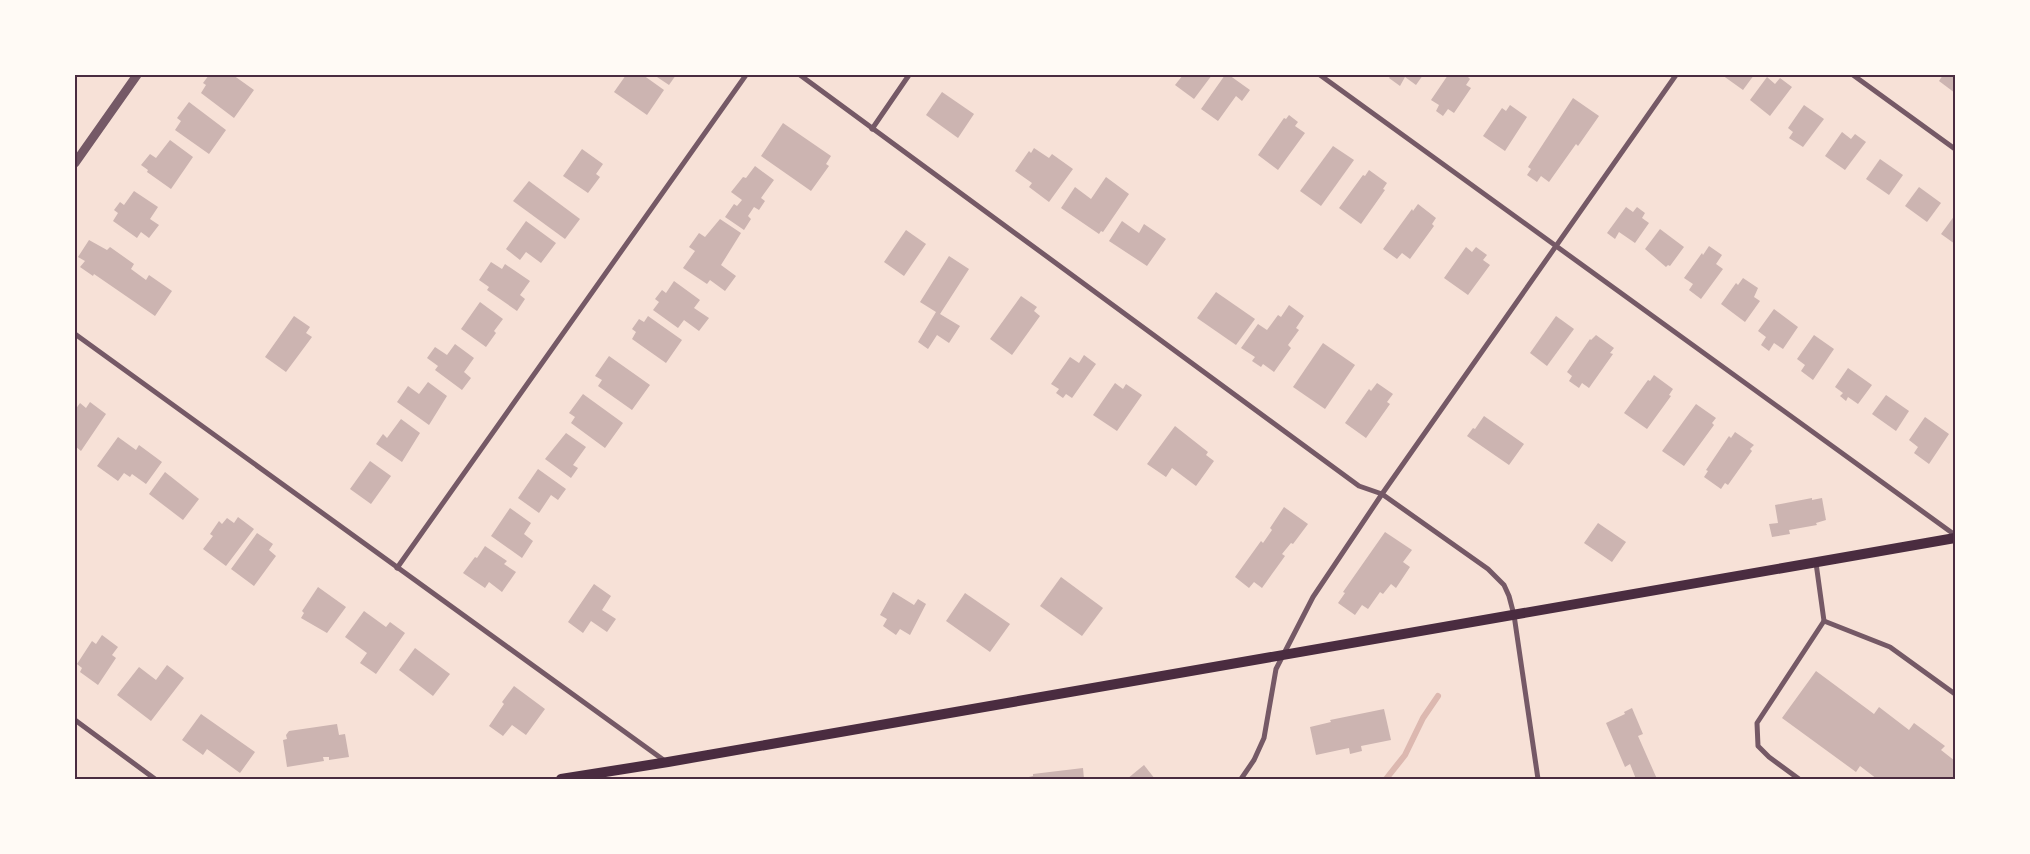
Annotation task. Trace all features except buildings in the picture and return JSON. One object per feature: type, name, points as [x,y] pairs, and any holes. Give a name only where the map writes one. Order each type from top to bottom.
[{"type":"main road","points":[[561,779],[1816,563],[1955,536]]},
{"type":"street","points":[[75,163],[137,75]]},
{"type":"street","points":[[397,568],[746,75]]},
{"type":"street","points":[[800,75],[1359,486],[1382,494],[1488,569],[1504,585],[1514,615],[1538,779]]},
{"type":"street","points":[[872,129],[910,75]]},
{"type":"street","points":[[1320,75],[1955,536]]},
{"type":"street","points":[[1241,779],[1254,760],[1264,738],[1276,669],[1314,598],[1382,494],[1676,75]]},
{"type":"street","points":[[1854,75],[1955,149]]},
{"type":"street","points":[[75,334],[668,762]]},
{"type":"street","points":[[1799,779],[1769,757],[1758,746],[1757,723],[1824,621],[1816,563]]},
{"type":"street","points":[[1824,621],[1890,647],[1955,694]]},
{"type":"street","points":[[75,720],[155,779]]},
{"type":"waterway","points":[[1386,779],[1405,755],[1423,718],[1438,696]]}]
